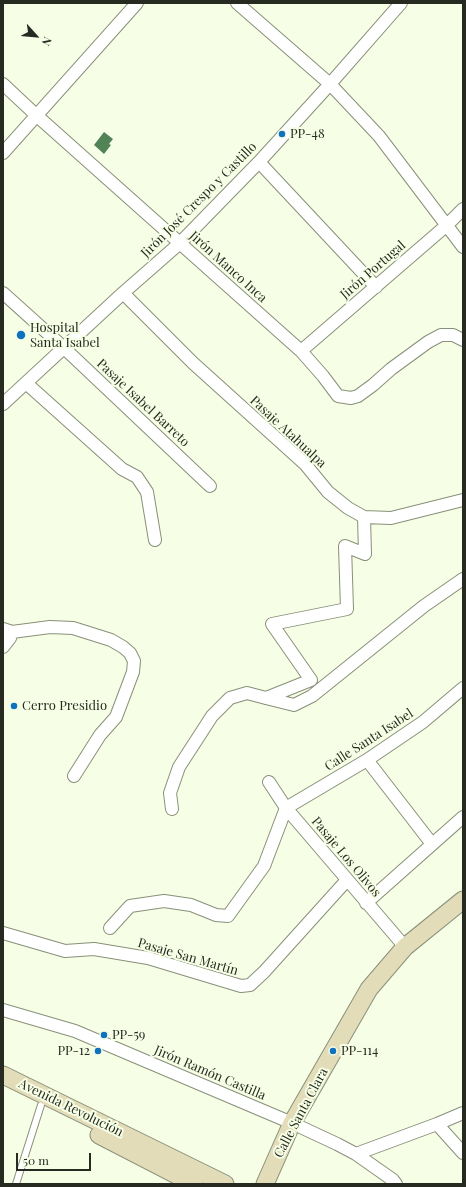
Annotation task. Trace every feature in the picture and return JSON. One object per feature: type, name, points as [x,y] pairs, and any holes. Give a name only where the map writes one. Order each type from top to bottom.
[{"type":"main road","name":"Calle Santa Clara","points":[[265,1184],[292,1124],[369,989],[405,947],[463,900]]},
{"type":"main road","name":"Avenida Revolución","points":[[3,1075],[225,1184]]},
{"type":"main road","name":"Avenida Revolución","points":[[3,1085],[194,1184]]},
{"type":"street","points":[[3,153],[137,3]]},
{"type":"street","points":[[237,3],[330,84],[379,136],[463,247]]},
{"type":"street","name":"Jirón José Crespo y Castillo","points":[[3,404],[63,347],[180,243],[259,162],[401,3]]},
{"type":"street","name":"Jirón Manco Inca","points":[[3,84],[301,351],[338,396],[351,398],[358,396],[391,369],[428,342],[441,335],[453,335],[463,340]]},
{"type":"street","points":[[259,162],[376,287]]},
{"type":"street","name":"Jirón Portugal","points":[[301,351],[447,225],[463,209]]},
{"type":"street","name":"Pasaje Isabel Barreto","points":[[3,293],[63,347],[210,486]]},
{"type":"street","name":"Pasaje Atahualpa","points":[[123,293],[193,363],[305,464],[328,492],[348,508],[364,517],[391,518],[463,500]]},
{"type":"street","points":[[26,383],[122,469],[137,477],[147,492],[154,540]]},
{"type":"street","points":[[266,698],[311,680],[272,624],[347,609],[345,546],[365,554],[364,517]]},
{"type":"street","points":[[172,809],[170,793],[179,767],[212,716],[230,698],[247,693],[294,705],[312,696],[424,606],[463,579]]},
{"type":"street","points":[[3,647],[10,638],[8,630],[50,627],[73,628],[111,640],[130,653],[134,661],[133,672],[116,717],[100,735],[74,776]]},
{"type":"street","name":"Calle Santa Isabel","points":[[286,808],[367,760],[423,722],[463,688]]},
{"type":"street","points":[[367,760],[432,844]]},
{"type":"street","name":"Pasaje Los Olivos","points":[[269,782],[286,808],[405,947]]},
{"type":"street","points":[[110,928],[130,906],[164,901],[191,905],[216,915],[228,916],[264,866],[286,808]]},
{"type":"street","points":[[366,903],[463,817]]},
{"type":"street","name":"Pasaje San Martín","points":[[3,933],[65,950],[94,948],[148,958],[240,986],[250,985],[264,972],[347,880]]},
{"type":"street","name":"Jirón Ramón Castilla","points":[[3,1010],[75,1031],[292,1124],[356,1154],[393,1180],[396,1184]]},
{"type":"street","points":[[356,1154],[463,1113]]},
{"type":"street","points":[[437,1124],[463,1152]]},
{"type":"lane","points":[[16,1184],[41,1105]]},
{"type":"building","points":[[104,132],[113,139],[109,144],[111,145],[104,154],[94,145]]},
{"type":"place","name":"PP-48","points":[[282,134]]},
{"type":"place","name":"Hospital Santa Isabel","points":[[21,335]]},
{"type":"place","name":"Cerro Presidio","points":[[14,706]]},
{"type":"place","name":"PP-59","points":[[104,1035]]},
{"type":"place","name":"PP-12","points":[[98,1051]]},
{"type":"place","name":"PP-114","points":[[333,1051]]}]
